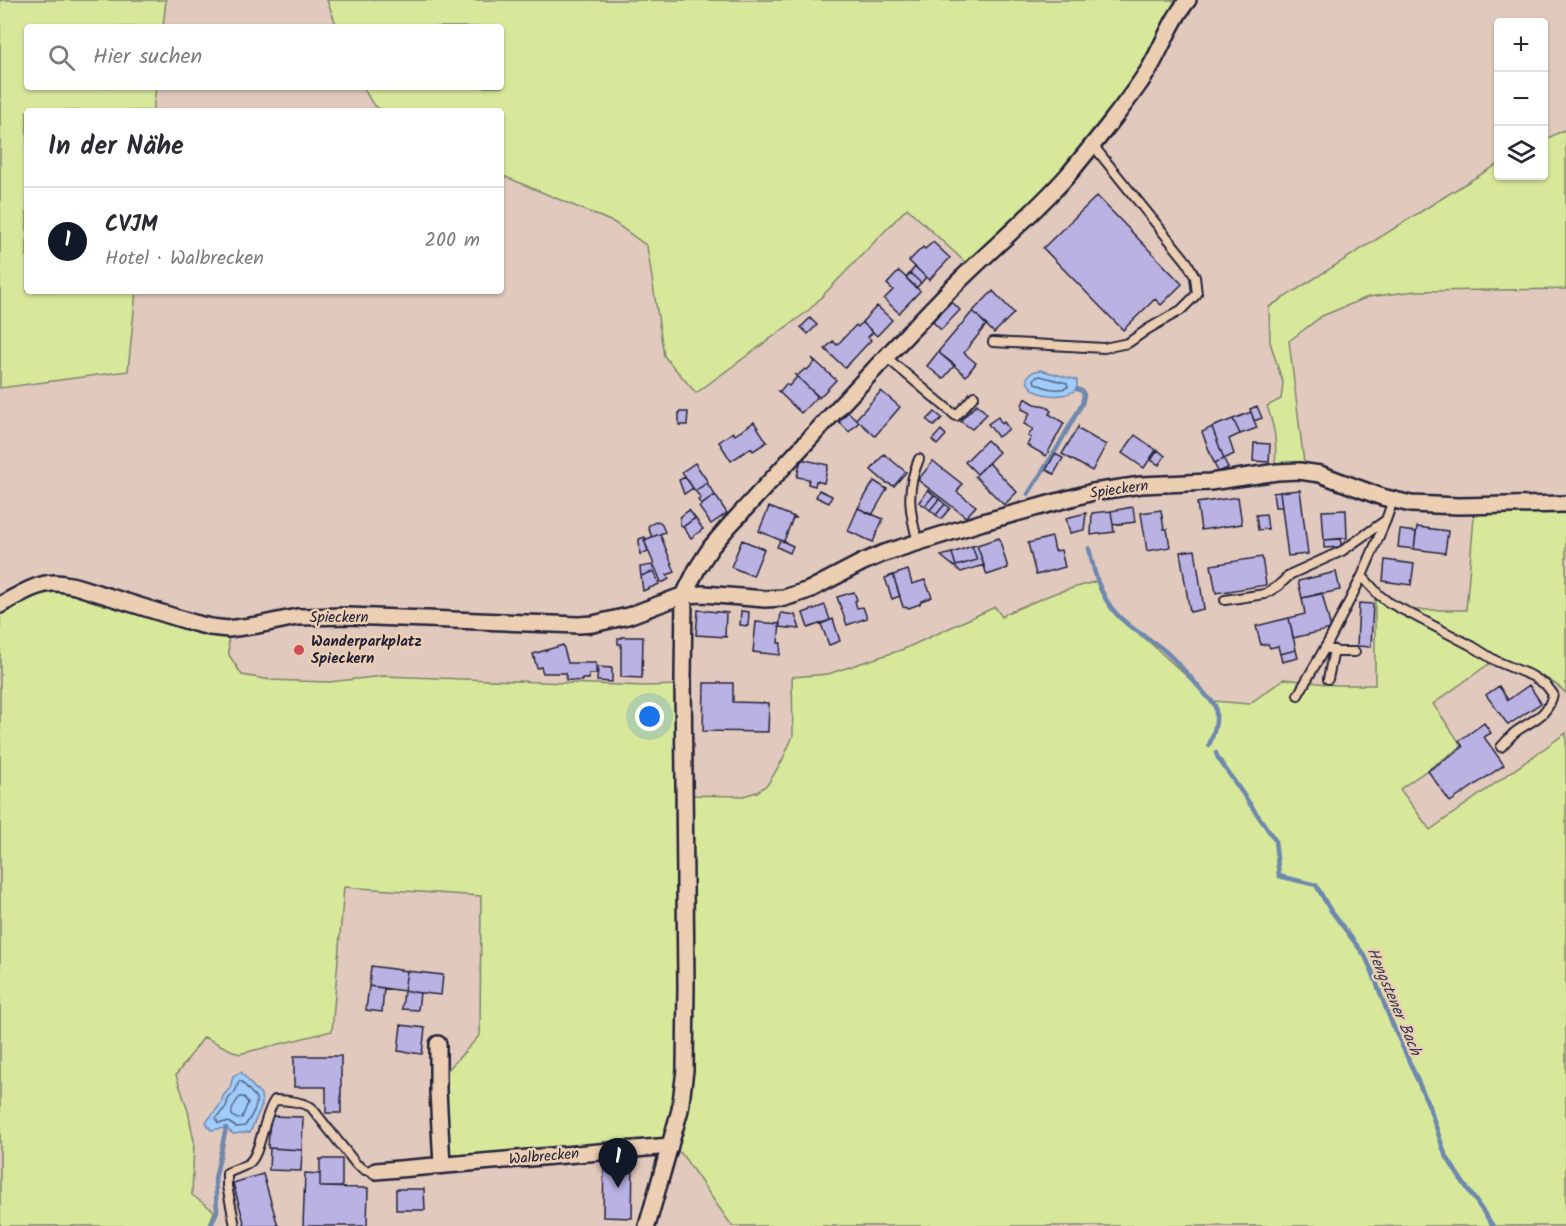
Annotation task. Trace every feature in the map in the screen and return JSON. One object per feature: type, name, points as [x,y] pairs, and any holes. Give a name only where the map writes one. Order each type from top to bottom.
[{"type":"street","points":[[647,1226],[682,1102],[686,1038],[684,595],[711,547],[836,409],[971,268],[1043,203],[1108,126],[1155,58],[1188,0]]},
{"type":"street","name":"Spieckern","points":[[0,605],[32,589],[56,583],[75,586],[194,623],[228,629],[308,616],[559,625],[593,624],[628,616],[684,595],[784,598],[809,590],[862,562],[918,542],[1093,492],[1142,484],[1210,482],[1299,471],[1320,474],[1393,500],[1411,504],[1436,506],[1566,504]]},
{"type":"street","points":[[438,1044],[442,1165]]},
{"type":"street","name":"Walbrecken","points":[[376,1172],[670,1146]]},
{"type":"lane","points":[[993,342],[1104,348],[1128,343],[1181,310],[1197,294],[1195,278],[1187,262],[1092,144]]},
{"type":"lane","points":[[886,357],[956,416],[974,396]]},
{"type":"lane","points":[[918,542],[912,520],[910,488],[913,472],[919,459]]},
{"type":"lane","points":[[1298,696],[1330,649],[1393,500]]},
{"type":"lane","points":[[1225,600],[1265,594],[1291,574],[1342,551],[1386,520]]},
{"type":"lane","points":[[1362,576],[1379,595],[1397,607],[1473,646],[1496,661],[1532,676],[1546,685],[1553,694],[1551,705],[1543,714],[1513,734],[1501,747]]},
{"type":"lane","points":[[1330,649],[1338,652],[1354,652]]},
{"type":"lane","points":[[1328,679],[1330,649]]},
{"type":"lane","points":[[235,1226],[226,1186],[227,1173],[250,1162],[256,1153],[270,1107],[275,1100],[302,1102],[311,1107],[356,1164],[365,1170],[376,1172]]},
{"type":"green space","points":[[0,0],[166,0],[163,24],[24,24],[24,90],[156,90],[153,108],[24,108],[24,294],[136,294],[128,371],[0,388]]},
{"type":"green space","points":[[327,0],[1174,0],[1173,11],[1166,27],[1117,104],[1071,160],[967,264],[907,208],[808,311],[696,393],[664,356],[647,246],[615,223],[504,176],[504,108],[378,108],[372,103],[365,90],[504,90],[504,24],[336,24]]},
{"type":"green space","points":[[1566,129],[1566,289],[1416,291],[1368,297],[1322,316],[1289,341],[1304,463],[1275,466],[1275,435],[1267,406],[1281,399],[1283,383],[1270,342],[1269,307],[1494,166],[1494,180],[1548,180],[1548,138]]},
{"type":"green space","points":[[1566,504],[1566,693],[1551,681],[1497,658],[1433,704],[1462,746],[1400,789],[1430,830],[1566,733],[1566,1226],[732,1226],[681,1153],[670,1146],[442,1165],[438,1091],[446,1072],[480,1035],[481,896],[344,887],[332,1031],[239,1054],[204,1037],[176,1075],[188,1111],[194,1141],[192,1195],[214,1211],[209,1226],[0,1226],[0,611],[23,600],[64,589],[228,633],[229,655],[242,675],[271,680],[329,682],[383,676],[645,686],[679,685],[680,795],[743,796],[757,792],[768,784],[793,736],[792,677],[828,674],[904,649],[995,607],[1002,617],[1055,593],[1098,581],[1112,608],[1214,701],[1249,704],[1284,679],[1335,685],[1375,685],[1375,599],[1414,610],[1466,610],[1475,506]]},
{"type":"water","points":[[1040,370],[1077,380],[1077,389],[1060,395],[1046,395],[1034,390],[1027,380],[1031,373]]},
{"type":"water","points":[[241,1072],[261,1094],[262,1105],[250,1132],[233,1134],[226,1128],[211,1130],[206,1122],[221,1104],[223,1096],[230,1088],[233,1076]]},
{"type":"building","points":[[1097,196],[1182,284],[1161,305],[1155,299],[1123,330],[1043,248]]},
{"type":"building","points":[[933,242],[950,258],[929,280],[909,261],[923,247],[925,249]]},
{"type":"building","points":[[915,267],[926,277],[921,283],[910,273]]},
{"type":"building","points":[[899,271],[920,291],[899,313],[884,299],[893,290],[887,284]]},
{"type":"building","points":[[910,273],[921,283],[916,288],[906,278]]},
{"type":"building","points":[[993,291],[1014,313],[994,333],[973,311]]},
{"type":"building","points":[[951,301],[960,310],[941,330],[932,321]]},
{"type":"building","points":[[877,306],[892,320],[877,336],[862,322]]},
{"type":"building","points":[[973,311],[986,325],[964,353],[976,363],[966,376],[938,352]]},
{"type":"building","points":[[810,318],[817,325],[808,334],[801,327]]},
{"type":"building","points":[[862,322],[873,332],[868,337],[871,340],[845,368],[825,349],[833,341],[837,345],[856,325],[858,327]]},
{"type":"building","points":[[938,352],[955,365],[943,379],[927,366]]},
{"type":"building","points":[[812,358],[836,380],[819,398],[797,376],[815,362]]},
{"type":"building","points":[[794,374],[818,396],[801,413],[778,391],[786,384],[789,386],[797,377]]},
{"type":"building","points":[[881,391],[900,407],[875,436],[856,419]]},
{"type":"building","points":[[1025,398],[1035,404],[1046,406],[1051,411],[1049,414],[1064,423],[1046,456],[1027,445],[1031,438],[1028,436],[1033,429],[1024,424],[1030,413],[1022,409]]},
{"type":"building","points":[[977,404],[987,414],[972,429],[960,421]]},
{"type":"building","points":[[1257,406],[1262,418],[1254,421],[1250,409]]},
{"type":"building","points":[[679,412],[688,412],[687,425],[679,425]]},
{"type":"building","points":[[848,412],[859,422],[849,432],[839,422]]},
{"type":"building","points":[[935,412],[942,418],[934,426],[927,420]]},
{"type":"building","points":[[1251,412],[1257,428],[1240,434],[1233,419]]},
{"type":"building","points":[[998,417],[1009,429],[998,437],[988,424]]},
{"type":"building","points":[[1233,419],[1240,434],[1229,439],[1234,454],[1224,459],[1212,427]]},
{"type":"building","points":[[754,422],[767,442],[753,451],[751,448],[731,461],[719,442],[733,432],[735,435]]},
{"type":"building","points":[[1078,427],[1106,445],[1092,471],[1062,454]]},
{"type":"building","points":[[1212,427],[1224,459],[1214,463],[1202,432]]},
{"type":"building","points":[[941,430],[946,435],[937,445],[932,440]]},
{"type":"building","points":[[1135,435],[1156,450],[1144,468],[1122,453]]},
{"type":"building","points":[[987,440],[999,452],[977,474],[965,462]]},
{"type":"building","points":[[1254,443],[1270,444],[1269,462],[1253,461]]},
{"type":"building","points":[[1158,450],[1165,456],[1159,465],[1151,460]]},
{"type":"building","points":[[884,454],[906,472],[894,486],[885,482],[871,470]]},
{"type":"building","points":[[1055,454],[1063,458],[1054,474],[1046,470]]},
{"type":"building","points":[[801,459],[828,465],[824,483],[816,481],[815,486],[808,484],[809,479],[797,477]]},
{"type":"building","points":[[1224,459],[1228,468],[1218,472],[1214,463]]},
{"type":"building","points":[[933,461],[962,484],[957,492],[976,506],[966,517],[918,480]]},
{"type":"building","points":[[695,463],[708,482],[695,491],[682,472]]},
{"type":"building","points":[[989,463],[1017,492],[1004,505],[975,476]]},
{"type":"building","points":[[685,477],[693,488],[684,494],[679,480]]},
{"type":"building","points":[[874,481],[887,489],[872,515],[858,508]]},
{"type":"building","points":[[707,483],[715,495],[701,505],[698,500],[701,498],[695,491]]},
{"type":"building","points":[[819,490],[832,496],[829,503],[816,497]]},
{"type":"building","points":[[928,490],[934,495],[925,506],[919,502]]},
{"type":"building","points":[[1300,490],[1308,554],[1288,556],[1280,492]]},
{"type":"building","points":[[1280,492],[1282,507],[1275,507],[1273,493]]},
{"type":"building","points":[[715,495],[727,513],[711,524],[699,507]]},
{"type":"building","points":[[934,495],[939,499],[930,510],[925,506]]},
{"type":"building","points":[[1238,497],[1242,524],[1201,530],[1197,503]]},
{"type":"building","points":[[939,499],[945,504],[936,515],[930,510]]},
{"type":"building","points":[[945,504],[950,508],[941,519],[936,515]]},
{"type":"building","points":[[769,507],[797,518],[793,518],[784,541],[787,543],[759,531]]},
{"type":"building","points":[[1133,507],[1135,522],[1113,525],[1111,511]]},
{"type":"building","points":[[858,508],[883,519],[873,542],[848,531]]},
{"type":"building","points":[[689,510],[695,518],[683,527],[680,524],[680,517]]},
{"type":"building","points":[[1161,510],[1170,547],[1147,551],[1141,513]]},
{"type":"building","points":[[1346,510],[1347,538],[1324,540],[1322,511]]},
{"type":"building","points":[[1111,511],[1114,532],[1091,535],[1092,513]]},
{"type":"building","points":[[1086,513],[1084,530],[1070,533],[1066,518]]},
{"type":"building","points":[[1266,514],[1268,529],[1258,530],[1256,515]]},
{"type":"building","points":[[695,518],[703,529],[691,538],[683,527]]},
{"type":"building","points":[[658,521],[665,532],[652,537],[648,527]]},
{"type":"building","points":[[1417,527],[1448,531],[1445,553],[1414,549]]},
{"type":"building","points":[[1400,530],[1416,532],[1414,549],[1398,547]]},
{"type":"building","points":[[660,534],[675,572],[667,575],[669,579],[664,582],[661,582],[644,540]]},
{"type":"building","points":[[645,537],[648,551],[640,555],[639,539]]},
{"type":"building","points":[[1052,537],[1055,551],[1061,550],[1065,567],[1036,575],[1028,543]]},
{"type":"building","points":[[999,538],[1008,568],[987,575],[977,545]]},
{"type":"building","points":[[1341,539],[1341,547],[1324,548],[1324,540]]},
{"type":"building","points":[[742,540],[764,549],[753,576],[731,567]]},
{"type":"building","points":[[780,540],[793,546],[790,553],[777,547]]},
{"type":"building","points":[[977,545],[984,565],[961,572],[941,556],[952,553],[956,566],[977,560],[972,546]]},
{"type":"building","points":[[972,546],[977,560],[956,566],[952,553]]},
{"type":"building","points":[[1195,550],[1204,609],[1190,612],[1180,552]]},
{"type":"building","points":[[1262,557],[1266,585],[1216,593],[1211,565]]},
{"type":"building","points":[[1385,560],[1414,564],[1411,585],[1383,581]]},
{"type":"building","points":[[652,565],[654,571],[641,576],[640,567]]},
{"type":"building","points":[[908,570],[912,584],[925,580],[932,597],[909,608],[903,607],[893,575]]},
{"type":"building","points":[[654,571],[659,584],[643,591],[641,576]]},
{"type":"building","points":[[1336,572],[1340,590],[1302,598],[1298,581]]},
{"type":"building","points":[[893,575],[900,596],[892,599],[885,578]]},
{"type":"building","points":[[854,592],[857,608],[863,607],[867,618],[847,625],[837,597]]},
{"type":"building","points":[[1322,593],[1331,629],[1293,638],[1289,618],[1305,614],[1302,598]]},
{"type":"building","points":[[1359,603],[1373,604],[1371,647],[1357,646]]},
{"type":"building","points":[[825,605],[830,620],[808,628],[803,613]]},
{"type":"building","points":[[698,610],[729,613],[726,613],[725,636],[727,637],[696,635]]},
{"type":"building","points":[[741,611],[749,612],[748,626],[740,625]]},
{"type":"building","points":[[781,613],[795,615],[800,629],[779,627]]},
{"type":"building","points":[[1289,618],[1296,650],[1280,654],[1278,646],[1270,648],[1268,644],[1261,645],[1256,626]]},
{"type":"building","points":[[833,619],[840,641],[829,645],[821,624]]},
{"type":"building","points":[[756,622],[780,624],[778,643],[781,643],[780,655],[753,652]]},
{"type":"building","points":[[643,637],[642,678],[621,677],[621,644],[618,644],[618,638]]},
{"type":"building","points":[[563,645],[568,663],[596,663],[596,674],[589,674],[589,679],[582,679],[582,681],[566,680],[566,673],[543,673],[541,667],[537,668],[533,654]]},
{"type":"building","points":[[1296,650],[1298,658],[1282,662],[1280,654]]},
{"type":"building","points":[[598,667],[612,668],[612,682],[597,681]]},
{"type":"building","points":[[704,683],[733,683],[733,702],[769,703],[768,732],[703,731]]},
{"type":"building","points":[[1529,685],[1541,703],[1508,725],[1486,695],[1499,686],[1508,700]]},
{"type":"building","points":[[1484,723],[1491,733],[1484,737],[1504,765],[1450,802],[1428,771],[1463,747],[1459,741]]},
{"type":"building","points":[[371,966],[407,971],[404,991],[369,986]]},
{"type":"building","points":[[407,971],[443,975],[441,995],[404,991]]},
{"type":"building","points":[[369,986],[384,988],[382,1012],[366,1010]]},
{"type":"building","points":[[404,991],[420,993],[418,1010],[402,1009]]},
{"type":"building","points":[[401,1025],[425,1028],[422,1054],[398,1051]]},
{"type":"building","points":[[294,1056],[341,1056],[341,1113],[326,1113],[326,1087],[294,1087]]},
{"type":"building","points":[[270,1116],[303,1117],[302,1150],[268,1148]]},
{"type":"building","points":[[270,1148],[302,1150],[301,1171],[269,1170]]},
{"type":"building","points":[[320,1159],[342,1159],[342,1187],[320,1187]]},
{"type":"building","points":[[604,1159],[633,1159],[632,1218],[603,1217]]},
{"type":"building","points":[[305,1173],[320,1174],[320,1187],[368,1188],[367,1226],[303,1226]]},
{"type":"building","points":[[263,1174],[278,1226],[245,1226],[233,1183]]},
{"type":"building","points":[[396,1189],[424,1189],[425,1210],[396,1210]]},
{"type":"waterway","name":"Hengstener Bach","points":[[1028,494],[1082,404],[1084,395],[1077,389]]},
{"type":"waterway","name":"Hengstener Bach","points":[[1089,548],[1097,580],[1111,608],[1127,624],[1172,657],[1215,705],[1215,725],[1209,745]]},
{"type":"waterway","name":"Hengstener Bach","points":[[1216,753],[1275,840],[1279,876],[1316,885],[1329,908],[1365,956],[1429,1106],[1445,1154],[1493,1226]]},
{"type":"waterway","points":[[211,1226],[217,1211],[215,1179],[226,1128]]},
{"type":"place","name":"Wanderparkplatz Spieckern","points":[[299,650]]},
{"type":"place","name":"CVJM","points":[[618,1188]]}]
